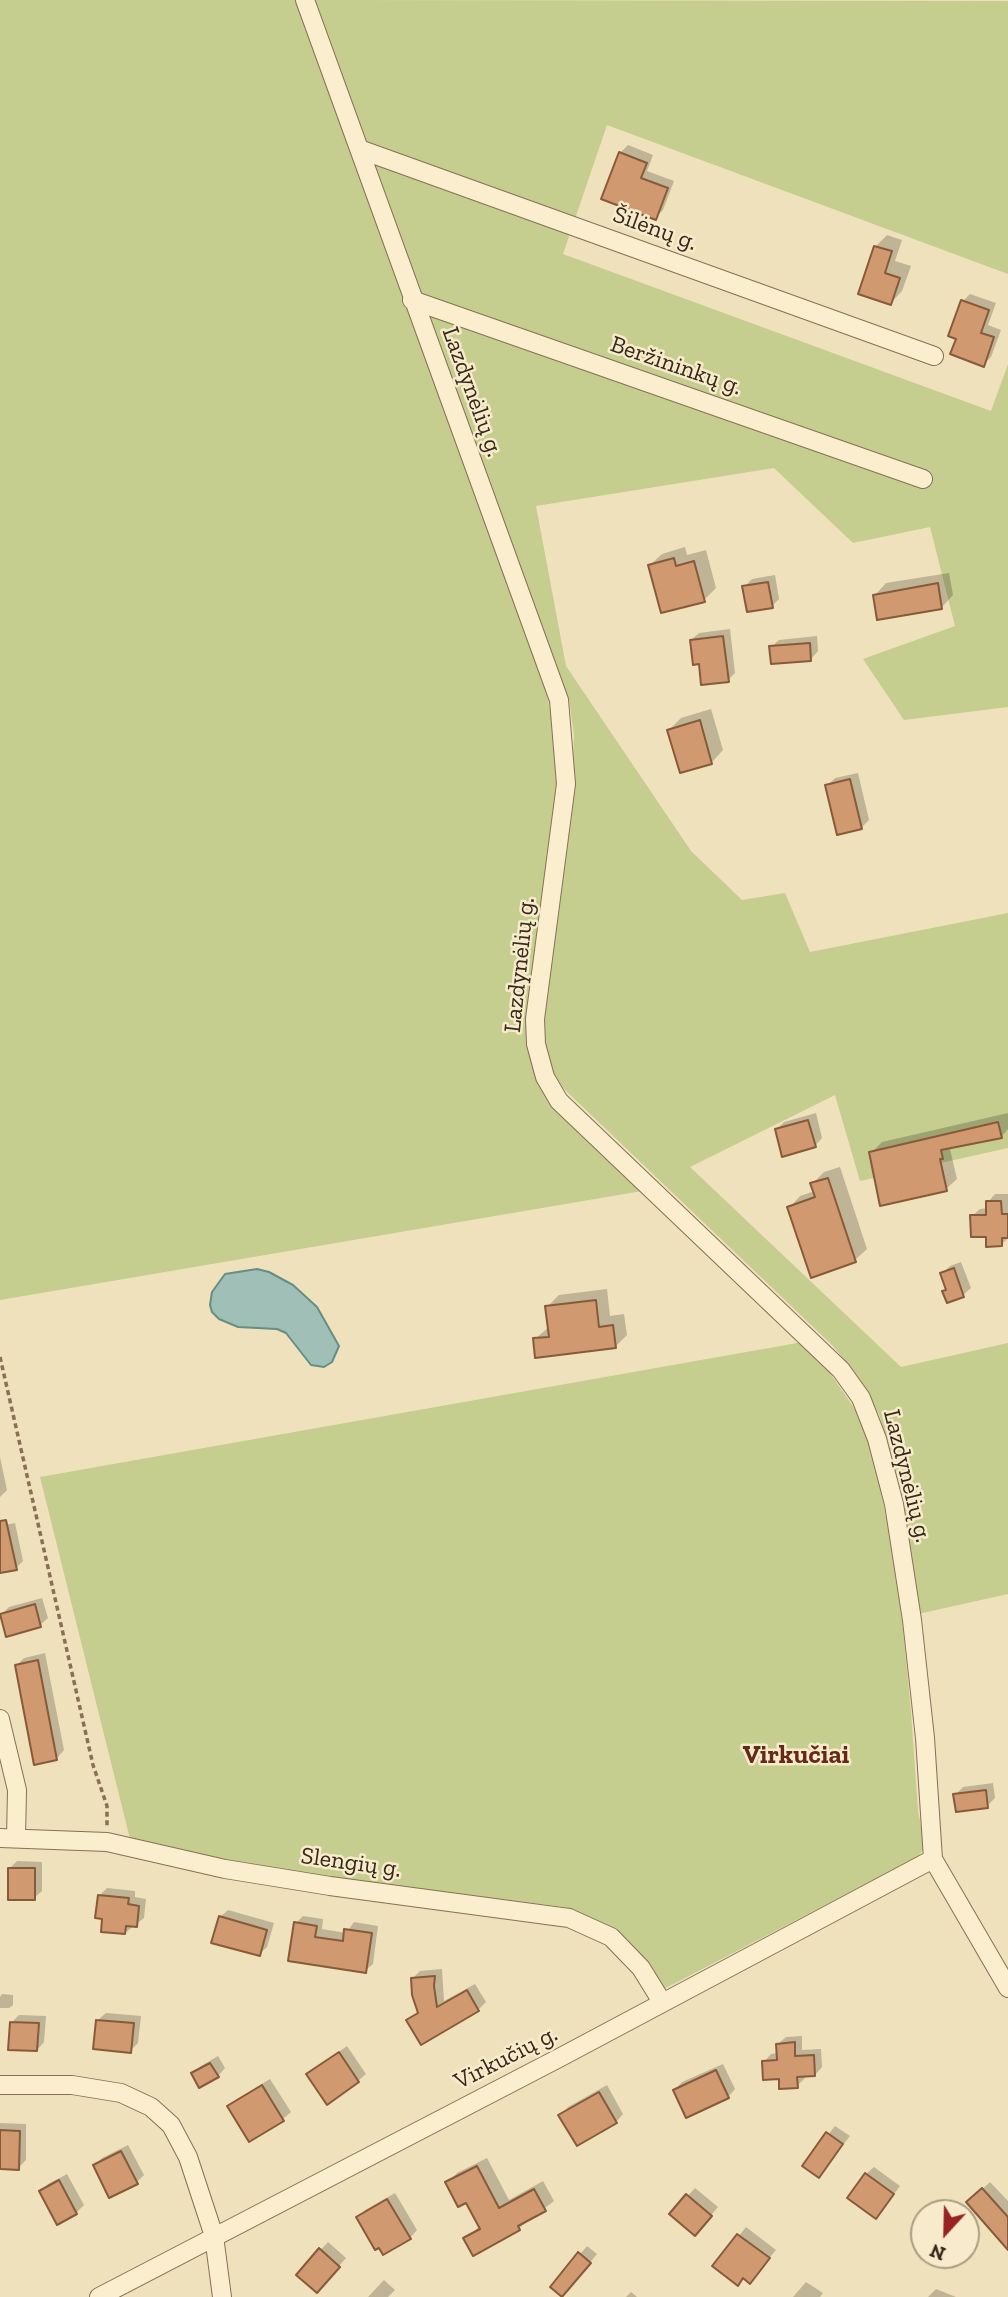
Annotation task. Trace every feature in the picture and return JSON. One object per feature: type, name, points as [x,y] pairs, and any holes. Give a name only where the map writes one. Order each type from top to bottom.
[{"type":"street","name":"Lazdynėlių g.","points":[[305,0],[559,700],[566,784],[535,1019],[536,1044],[545,1077],[559,1101],[841,1370],[860,1398],[877,1438],[894,1504],[912,1620],[933,1859],[1008,1988]]},
{"type":"street","name":"Šilėnų g.","points":[[359,149],[934,356]]},
{"type":"street","name":"Beržininkų g.","points":[[412,300],[923,479]]},
{"type":"street","points":[[0,1719],[17,1790],[8,1838]]},
{"type":"street","name":"Slengių g.","points":[[8,1838],[107,1842],[225,1869],[330,1886],[569,1917],[611,1937],[641,1968],[662,2002]]},
{"type":"street","name":"Virkučių g.","points":[[99,2297],[559,2058],[933,1859]]},
{"type":"street","points":[[0,2085],[72,2085],[121,2093],[151,2107],[171,2125],[188,2157],[214,2236],[222,2297]]},
{"type":"path","points":[[0,1357],[93,1765],[107,1806],[107,1842]]},
{"type":"green space","points":[[0,0],[295,0],[545,687],[553,722],[558,779],[536,1074],[642,1191],[0,1300]]},
{"type":"green space","points":[[315,0],[1008,1],[1008,274],[607,125],[563,254],[991,411],[1008,364],[1008,707],[904,720],[863,659],[955,626],[930,527],[853,543],[774,468],[536,506],[566,666],[691,851],[742,900],[785,893],[810,952],[1008,913],[1008,1148],[860,1181],[835,1095],[690,1167],[901,1367],[1008,1343],[1008,1594],[918,1614],[892,1457],[879,1414],[859,1378],[833,1346],[564,1089],[549,1065],[544,1000],[572,786],[574,736],[569,699]]},
{"type":"green space","points":[[803,1342],[821,1360],[861,1418],[876,1465],[893,1552],[902,1618],[918,1811],[925,1846],[919,1856],[664,1989],[615,1930],[565,1907],[290,1872],[173,1851],[130,1839],[40,1477]]},
{"type":"water","points":[[257,1269],[269,1272],[293,1285],[317,1307],[339,1346],[332,1362],[324,1367],[311,1365],[286,1333],[277,1329],[238,1327],[219,1319],[212,1312],[212,1292],[225,1274]]},
{"type":"building","points":[[619,152],[647,163],[641,178],[668,188],[656,220],[601,199]]},
{"type":"building","points":[[874,246],[892,251],[885,273],[900,278],[891,305],[858,294]]},
{"type":"building","points":[[961,300],[989,310],[981,333],[994,337],[984,367],[950,354],[956,339],[948,336]]},
{"type":"building","points":[[674,558],[676,566],[694,561],[705,602],[661,613],[648,565]]},
{"type":"building","points":[[768,582],[773,608],[747,612],[742,586]]},
{"type":"building","points":[[938,583],[942,609],[877,620],[873,595]]},
{"type":"building","points":[[723,636],[729,682],[701,685],[699,664],[693,665],[690,640]]},
{"type":"building","points":[[810,643],[811,661],[771,664],[769,646]]},
{"type":"building","points":[[700,720],[712,764],[680,773],[667,730]]},
{"type":"building","points":[[850,779],[862,829],[837,835],[825,785]]},
{"type":"building","points":[[808,1120],[816,1147],[782,1157],[775,1129]]},
{"type":"building","points":[[998,1122],[1002,1138],[941,1150],[943,1159],[940,1159],[947,1191],[880,1206],[869,1152]]},
{"type":"building","points":[[828,1178],[856,1262],[811,1278],[787,1207],[815,1197],[810,1183]]},
{"type":"building","points":[[986,1201],[1001,1201],[1002,1214],[1008,1214],[1008,1238],[1002,1238],[1002,1246],[986,1247],[986,1237],[971,1237],[970,1215],[986,1215]]},
{"type":"building","points":[[954,1268],[964,1297],[947,1303],[942,1291],[946,1290],[940,1273]]},
{"type":"building","points":[[596,1300],[599,1327],[613,1325],[616,1348],[535,1358],[533,1338],[549,1337],[545,1306]]},
{"type":"building","points":[[6,1520],[17,1570],[0,1573],[0,1521]]},
{"type":"building","points":[[35,1604],[41,1627],[6,1637],[0,1614]]},
{"type":"building","points":[[38,1660],[57,1760],[34,1765],[15,1665]]},
{"type":"building","points":[[986,1790],[988,1808],[956,1812],[953,1794]]},
{"type":"building","points":[[8,1868],[35,1868],[35,1900],[8,1900]]},
{"type":"building","points":[[98,1895],[129,1898],[128,1904],[139,1906],[137,1927],[126,1926],[125,1934],[101,1932],[102,1919],[95,1918]]},
{"type":"building","points":[[219,1916],[267,1930],[260,1956],[211,1943]]},
{"type":"building","points":[[294,1922],[317,1926],[315,1937],[343,1941],[344,1929],[372,1933],[366,1973],[288,1961]]},
{"type":"building","points":[[435,1976],[437,2007],[467,1990],[479,2011],[421,2045],[406,2020],[418,2013],[412,1995],[411,1978]]},
{"type":"building","points":[[96,2020],[134,2023],[131,2053],[93,2049]]},
{"type":"building","points":[[10,2022],[39,2023],[37,2051],[8,2050]]},
{"type":"building","points":[[795,2042],[795,2056],[814,2055],[815,2076],[797,2077],[798,2088],[779,2089],[779,2079],[763,2080],[762,2061],[777,2060],[776,2044]]},
{"type":"building","points":[[339,2052],[359,2082],[327,2105],[306,2074]]},
{"type":"building","points":[[210,2063],[219,2077],[199,2088],[191,2073]]},
{"type":"building","points":[[716,2070],[729,2098],[686,2118],[673,2090]]},
{"type":"building","points":[[262,2085],[284,2121],[249,2142],[227,2106]]},
{"type":"building","points":[[599,2092],[617,2123],[577,2146],[558,2115]]},
{"type":"building","points":[[0,2130],[20,2131],[19,2170],[0,2169]]},
{"type":"building","points":[[826,2132],[843,2144],[819,2178],[802,2166]]},
{"type":"building","points":[[121,2151],[138,2184],[109,2198],[93,2165]]},
{"type":"building","points":[[477,2166],[499,2208],[534,2189],[546,2211],[518,2226],[520,2230],[473,2256],[463,2238],[480,2229],[466,2203],[458,2207],[445,2182]]},
{"type":"building","points":[[865,2173],[894,2194],[876,2219],[847,2198]]},
{"type":"building","points":[[59,2180],[77,2214],[57,2225],[39,2191]]},
{"type":"building","points":[[982,2188],[1008,2217],[1008,2250],[980,2218],[980,2199],[969,2199]]},
{"type":"building","points":[[686,2194],[712,2216],[695,2236],[669,2214]]},
{"type":"building","points":[[387,2199],[411,2239],[383,2255],[379,2248],[375,2250],[356,2217]]},
{"type":"building","points":[[737,2234],[770,2258],[750,2284],[743,2278],[738,2286],[712,2266]]},
{"type":"building","points":[[319,2248],[340,2267],[317,2293],[296,2275]]},
{"type":"building","points":[[578,2252],[591,2263],[562,2297],[550,2287]]},
{"type":"district","name":"Virkučiai","points":[[796,1756]]}]
